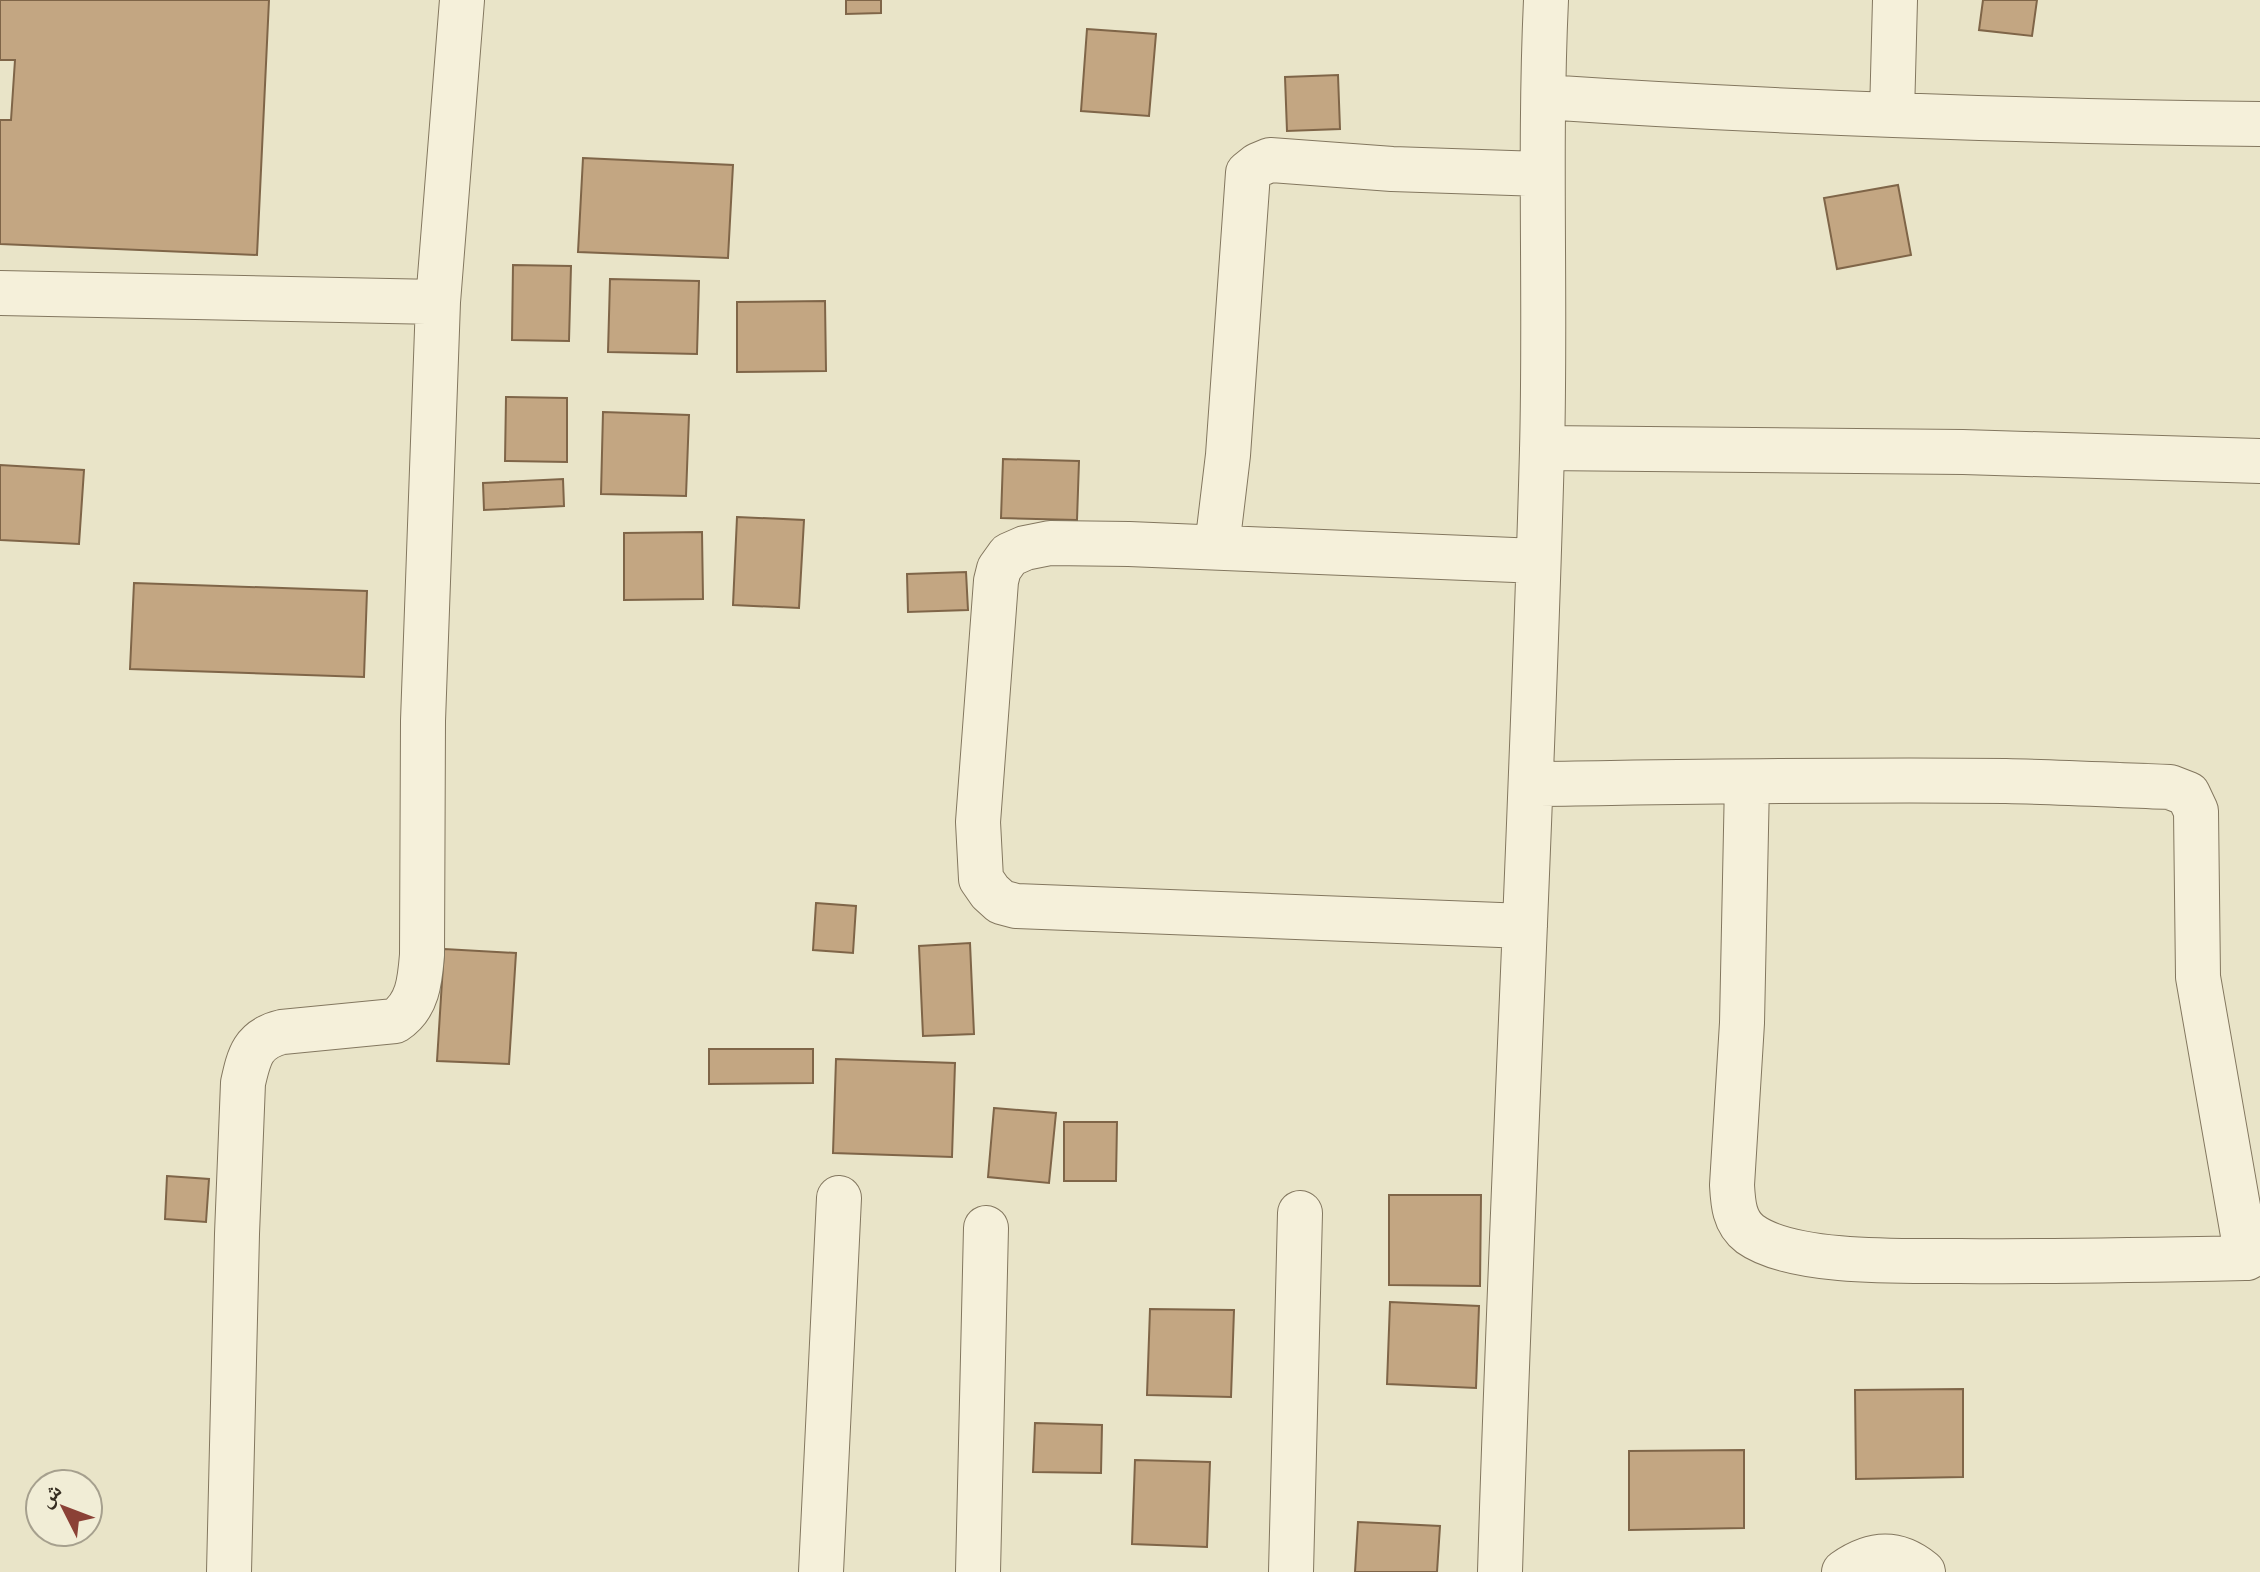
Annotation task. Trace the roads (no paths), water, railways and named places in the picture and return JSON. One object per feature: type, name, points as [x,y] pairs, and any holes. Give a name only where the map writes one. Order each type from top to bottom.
[{"type":"street","points":[[229,1572],[237,1234],[243,1083],[248,1061],[255,1048],[268,1036],[282,1032],[395,1021],[404,1015],[413,1002],[420,980],[423,721],[438,302],[462,0]]},
{"type":"street","points":[[1500,1572],[1532,784],[1542,448],[1545,265],[1542,174],[1546,0]]},
{"type":"street","points":[[1892,114],[1895,0]]},
{"type":"street","points":[[1544,97],[1696,107],[2260,124]]},
{"type":"street","points":[[1217,547],[1228,455],[1248,173],[1270,160],[1392,169],[1542,174]]},
{"type":"street","points":[[0,293],[438,302]]},
{"type":"street","points":[[1542,448],[1963,452],[2260,461]]},
{"type":"street","points":[[1525,926],[1016,906],[1001,902],[981,879],[978,822],[996,581],[999,569],[1009,555],[1050,543],[1538,561]]},
{"type":"street","points":[[1532,784],[1747,782],[2022,782],[2170,787],[2188,794],[2196,811],[2198,977],[2247,1258],[2101,1261],[1844,1259],[1792,1250],[1764,1242],[1748,1233],[1738,1221],[1733,1206],[1732,1185],[1742,1023],[1747,782]]},
{"type":"street","points":[[821,1572],[839,1198]]},
{"type":"street","points":[[1291,1572],[1300,1213]]},
{"type":"street","points":[[978,1572],[986,1228]]},
{"type":"street","points":[[1844,1572],[1857,1562],[1875,1556],[1911,1562],[1923,1572]]}]
